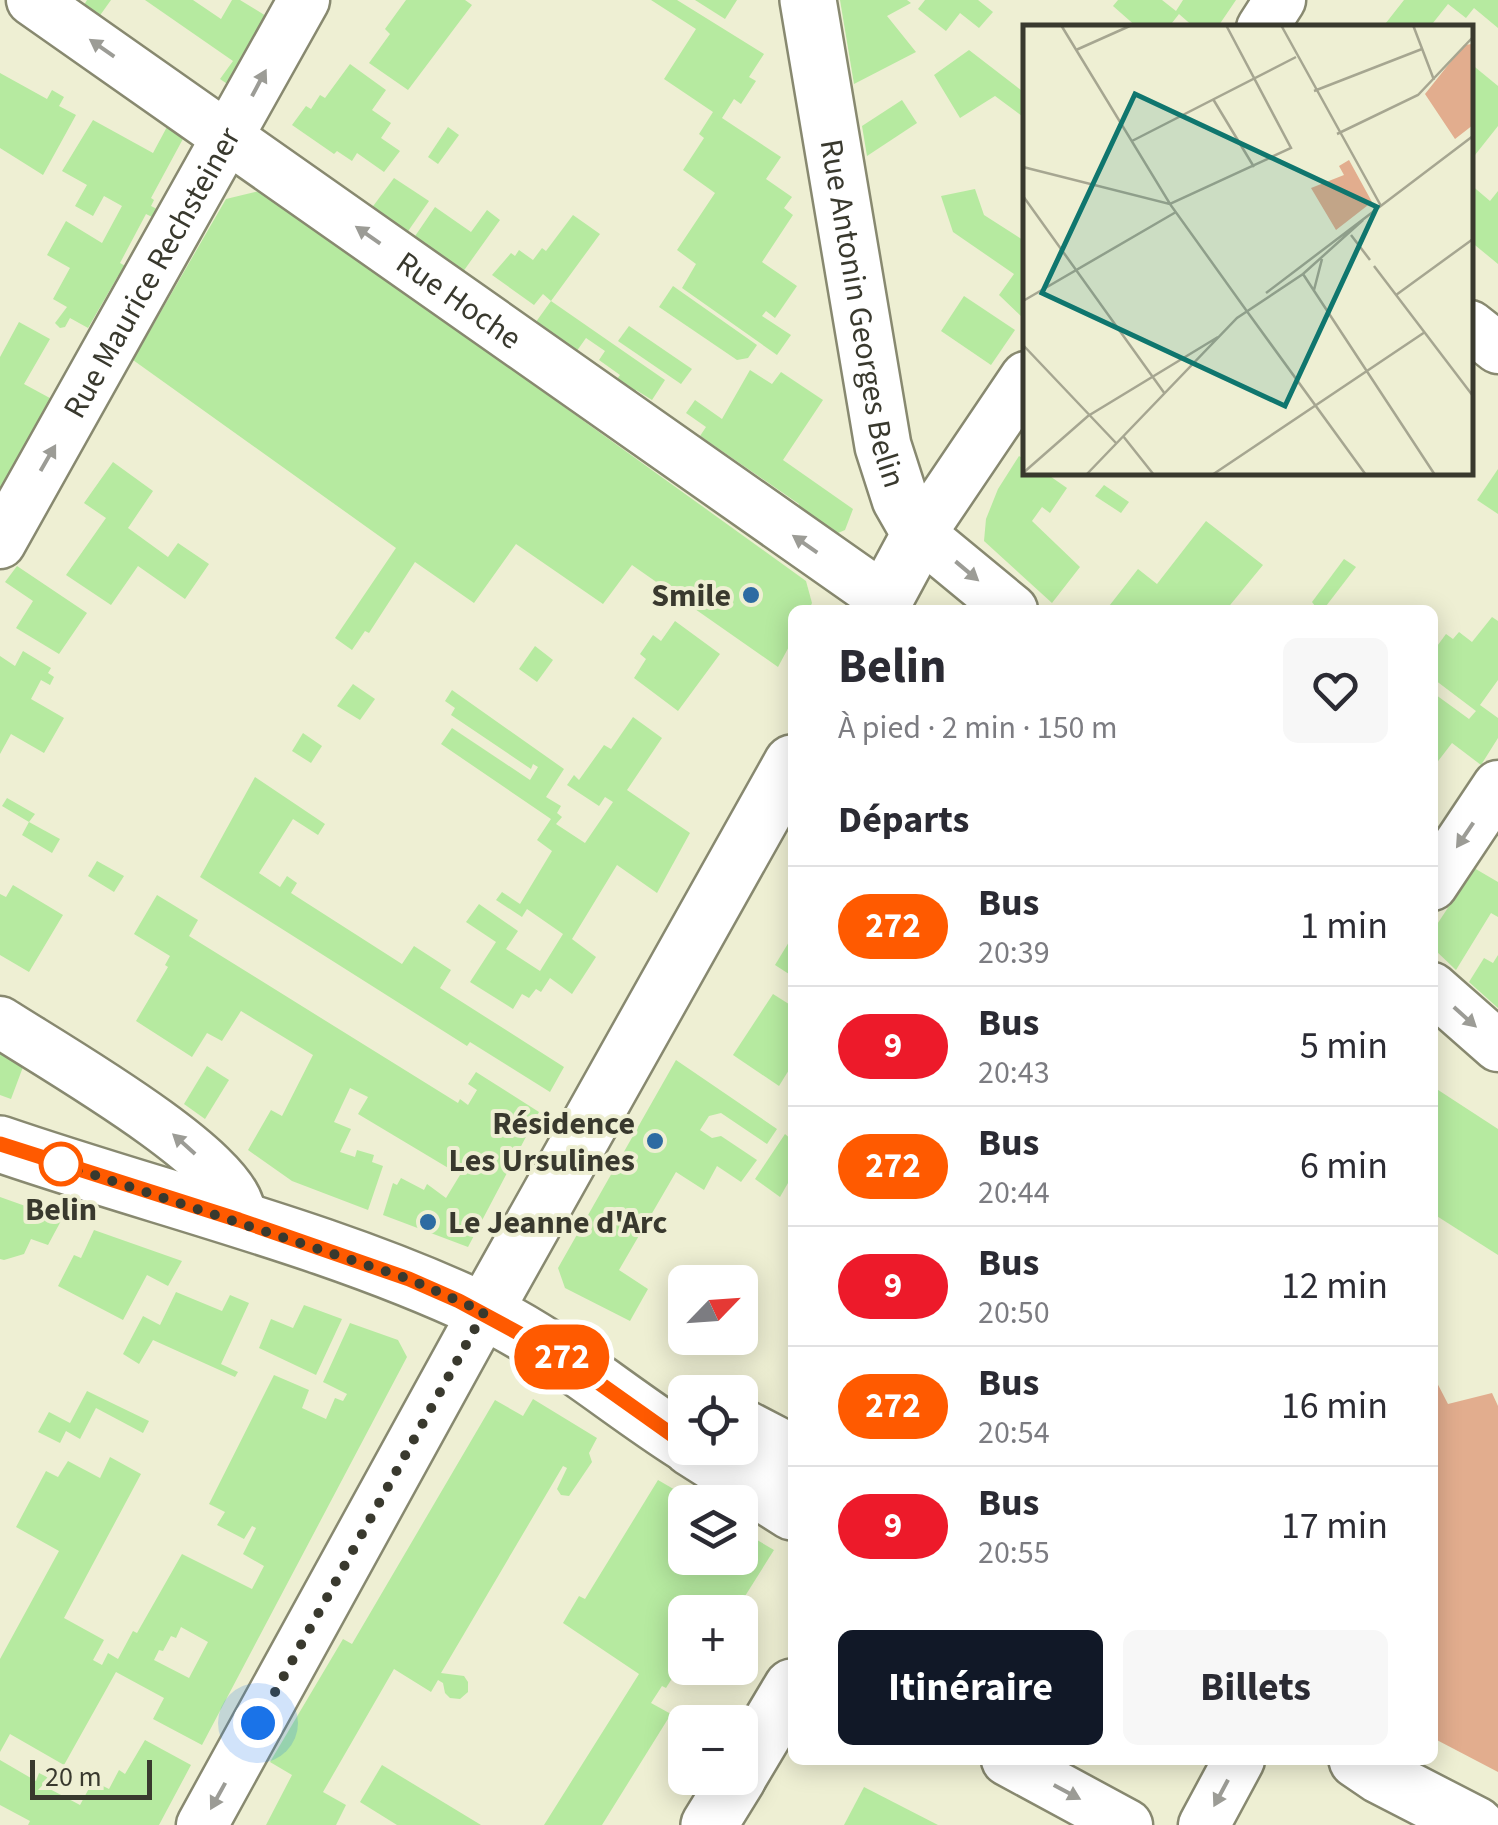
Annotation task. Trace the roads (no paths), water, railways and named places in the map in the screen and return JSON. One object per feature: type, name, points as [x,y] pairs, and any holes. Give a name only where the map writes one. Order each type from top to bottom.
[{"type":"main road","name":"Rue Antonin Georges Belin","points":[[808,0],[883,446],[900,500],[920,534]]},
{"type":"main road","points":[[882,604],[920,534]]},
{"type":"main road","points":[[484,1312],[788,770]]},
{"type":"main road","points":[[0,1144],[409,1279],[484,1312],[561,1356],[668,1432]]},
{"type":"main road","points":[[561,1356],[668,1394]]},
{"type":"main road","points":[[758,1435],[788,1451]]},
{"type":"main road","points":[[718,1465],[788,1509]]},
{"type":"main road","points":[[758,1744],[788,1694]]},
{"type":"main road","points":[[1368,1768],[1476,1825]]},
{"type":"main road","points":[[709,1825],[727,1795]]},
{"type":"street","name":"Rue Hoche","points":[[32,0],[230,137],[882,604]]},
{"type":"street","name":"Rue Maurice Rechsteiner","points":[[0,543],[304,0]]},
{"type":"street","points":[[1264,25],[1280,0]]},
{"type":"street","points":[[1473,328],[1498,348]]},
{"type":"street","points":[[1007,605],[920,534],[1023,381]]},
{"type":"street","points":[[1438,875],[1498,786]]},
{"type":"street","points":[[1438,993],[1498,1046]]},
{"type":"street","points":[[0,1022],[177,1137],[228,1190],[238,1204],[239,1220]]},
{"type":"street","points":[[202,1825],[484,1312]]},
{"type":"street","points":[[1016,1765],[1127,1825]]},
{"type":"street","points":[[1204,1825],[1235,1765]]},
{"type":"place","name":"Smile","points":[[751,595]]},
{"type":"place","name":"Résidence Les Ursulines","points":[[655,1141]]},
{"type":"place","name":"Belin","points":[[61,1164]]},
{"type":"place","name":"Le Jeanne d'Arc","points":[[428,1222]]}]
